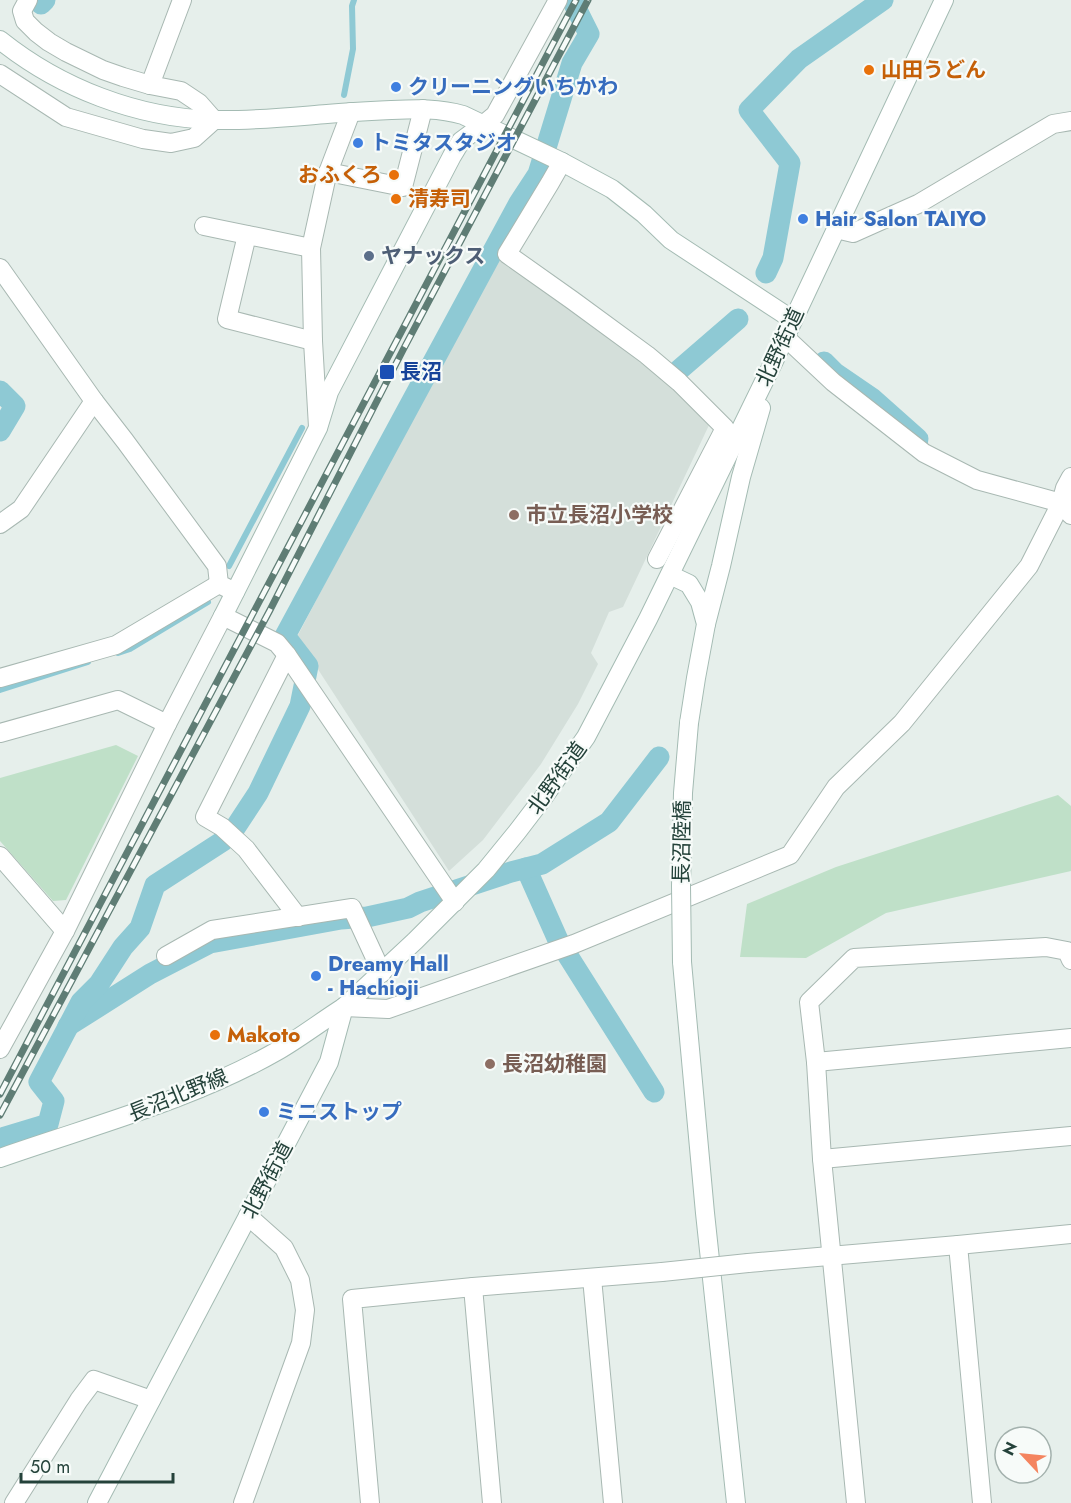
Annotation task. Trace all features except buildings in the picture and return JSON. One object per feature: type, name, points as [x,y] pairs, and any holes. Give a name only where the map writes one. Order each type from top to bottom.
[{"type":"street","points":[[28,0],[22,11],[25,21],[49,42],[103,69],[150,85],[181,91],[199,103],[214,120]]},
{"type":"street","points":[[150,85],[182,0]]},
{"type":"street","points":[[541,31],[544,0]]},
{"type":"street","points":[[3,1040],[65,931],[223,616],[227,588],[318,428],[329,392],[452,156],[461,141],[495,115],[558,0]]},
{"type":"street","name":"北野街道","points":[[97,1503],[329,1062],[344,1007],[382,973],[486,870],[518,832],[586,737],[670,575],[773,363],[944,0]]},
{"type":"street","points":[[0,40],[26,59],[69,84],[129,107],[188,118],[269,119],[423,109],[446,110],[463,115],[562,162],[612,189],[672,240],[789,329],[833,382],[924,453],[977,480],[1068,495],[1029,566],[902,723],[836,787],[790,855],[574,944],[388,1009],[344,1007]]},
{"type":"street","points":[[0,74],[66,117],[143,139],[171,143],[194,138],[214,120]]},
{"type":"street","points":[[328,172],[403,186],[423,109]]},
{"type":"street","points":[[318,428],[311,248],[328,172],[351,112]]},
{"type":"street","points":[[836,229],[853,233],[918,204],[1053,124],[1071,121]]},
{"type":"street","points":[[562,162],[507,254],[647,355],[679,382],[725,428],[657,559]]},
{"type":"street","points":[[204,226],[311,248]]},
{"type":"street","points":[[246,235],[227,319],[313,341]]},
{"type":"street","points":[[0,268],[94,401],[217,567],[227,588]]},
{"type":"street","name":"長沼陸橋","points":[[736,1503],[705,1213],[682,962],[683,793],[689,723],[706,624],[722,566],[741,477],[773,363]]},
{"type":"street","points":[[0,524],[21,509],[94,401]]},
{"type":"street","points":[[670,575],[689,585],[700,602],[706,624]]},
{"type":"street","points":[[0,678],[116,645],[227,588]]},
{"type":"street","points":[[223,616],[277,643],[287,655],[455,902]]},
{"type":"street","points":[[287,655],[205,817],[222,827],[246,849],[298,917]]},
{"type":"street","points":[[0,733],[118,700],[167,724]]},
{"type":"street","points":[[0,856],[65,931]]},
{"type":"street","points":[[166,956],[212,930],[352,908],[382,973]]},
{"type":"street","points":[[856,1503],[809,1002],[854,958],[1046,947],[1067,951],[1071,960]]},
{"type":"street","name":"長沼北野線","points":[[2,1161],[146,1110],[236,1072],[279,1050],[344,1007]]},
{"type":"street","points":[[816,1062],[1071,1038]]},
{"type":"street","points":[[822,1159],[1071,1136]]},
{"type":"street","points":[[243,1503],[301,1343],[305,1310],[300,1280],[284,1248],[248,1216]]},
{"type":"street","points":[[370,1503],[352,1299],[1071,1234]]},
{"type":"street","points":[[958,1245],[982,1503]]},
{"type":"street","points":[[592,1278],[613,1503]]},
{"type":"street","points":[[473,1287],[492,1503]]},
{"type":"street","points":[[14,1503],[94,1380],[151,1400]]},
{"type":"shaded area","name":"市立長沼小学校","points":[[497,255],[661,374],[710,423],[623,607],[609,612],[591,653],[598,664],[578,704],[541,764],[483,840],[449,871],[297,637]]},
{"type":"green space","points":[[116,745],[138,756],[66,900],[53,901],[0,841],[0,778]]},
{"type":"green space","points":[[1058,795],[1071,806],[1071,871],[886,913],[806,958],[740,957],[747,904],[836,867]]},
{"type":"waterway","points":[[41,4],[45,0]]},
{"type":"waterway","points":[[344,95],[353,49],[352,6],[354,0]]},
{"type":"waterway","points":[[0,1147],[5,1137],[48,1124],[54,1101],[39,1082],[81,1002],[99,984],[123,947],[140,928],[155,885],[223,841],[235,828],[258,793],[300,706],[308,666],[285,636],[519,203],[538,174],[572,63],[589,34],[572,0]]},
{"type":"waterway","points":[[766,273],[773,258],[790,163],[749,110],[799,59],[883,0]]},
{"type":"waterway","points":[[679,370],[738,319]]},
{"type":"waterway","points":[[824,362],[835,373],[873,399],[918,439]]},
{"type":"waterway","points":[[0,391],[15,406],[0,431]]},
{"type":"waterway","points":[[229,566],[302,428]]},
{"type":"waterway","points":[[118,653],[130,649],[208,602]]},
{"type":"waterway","points":[[0,690],[88,662]]},
{"type":"waterway","points":[[68,1026],[150,974],[210,943],[408,908],[511,872],[542,864],[609,822],[659,757]]},
{"type":"waterway","points":[[526,868],[558,940],[654,1092]]},
{"type":"railway","points":[[0,1094],[576,0]]},
{"type":"railway","points":[[0,1115],[270,610],[403,350],[588,0]]},
{"type":"place","name":"山田うどん","points":[[869,70]]},
{"type":"place","name":"クリーニングいちかわ","points":[[396,87]]},
{"type":"place","name":"トミタスタジオ","points":[[358,143]]},
{"type":"place","name":"おふくろ","points":[[394,175]]},
{"type":"place","name":"清寿司","points":[[396,199]]},
{"type":"place","name":"Hair Salon TAIYO","points":[[803,219]]},
{"type":"place","name":"ヤナックス","points":[[369,256]]},
{"type":"place","name":"長沼","points":[[387,372]]},
{"type":"place","name":"市立長沼小学校","points":[[514,515]]},
{"type":"place","name":"Dreamy Hall - Hachioji","points":[[316,976]]},
{"type":"place","name":"Makoto","points":[[215,1035]]},
{"type":"place","name":"長沼幼稚園","points":[[490,1064]]},
{"type":"place","name":"ミニストップ","points":[[264,1112]]}]
